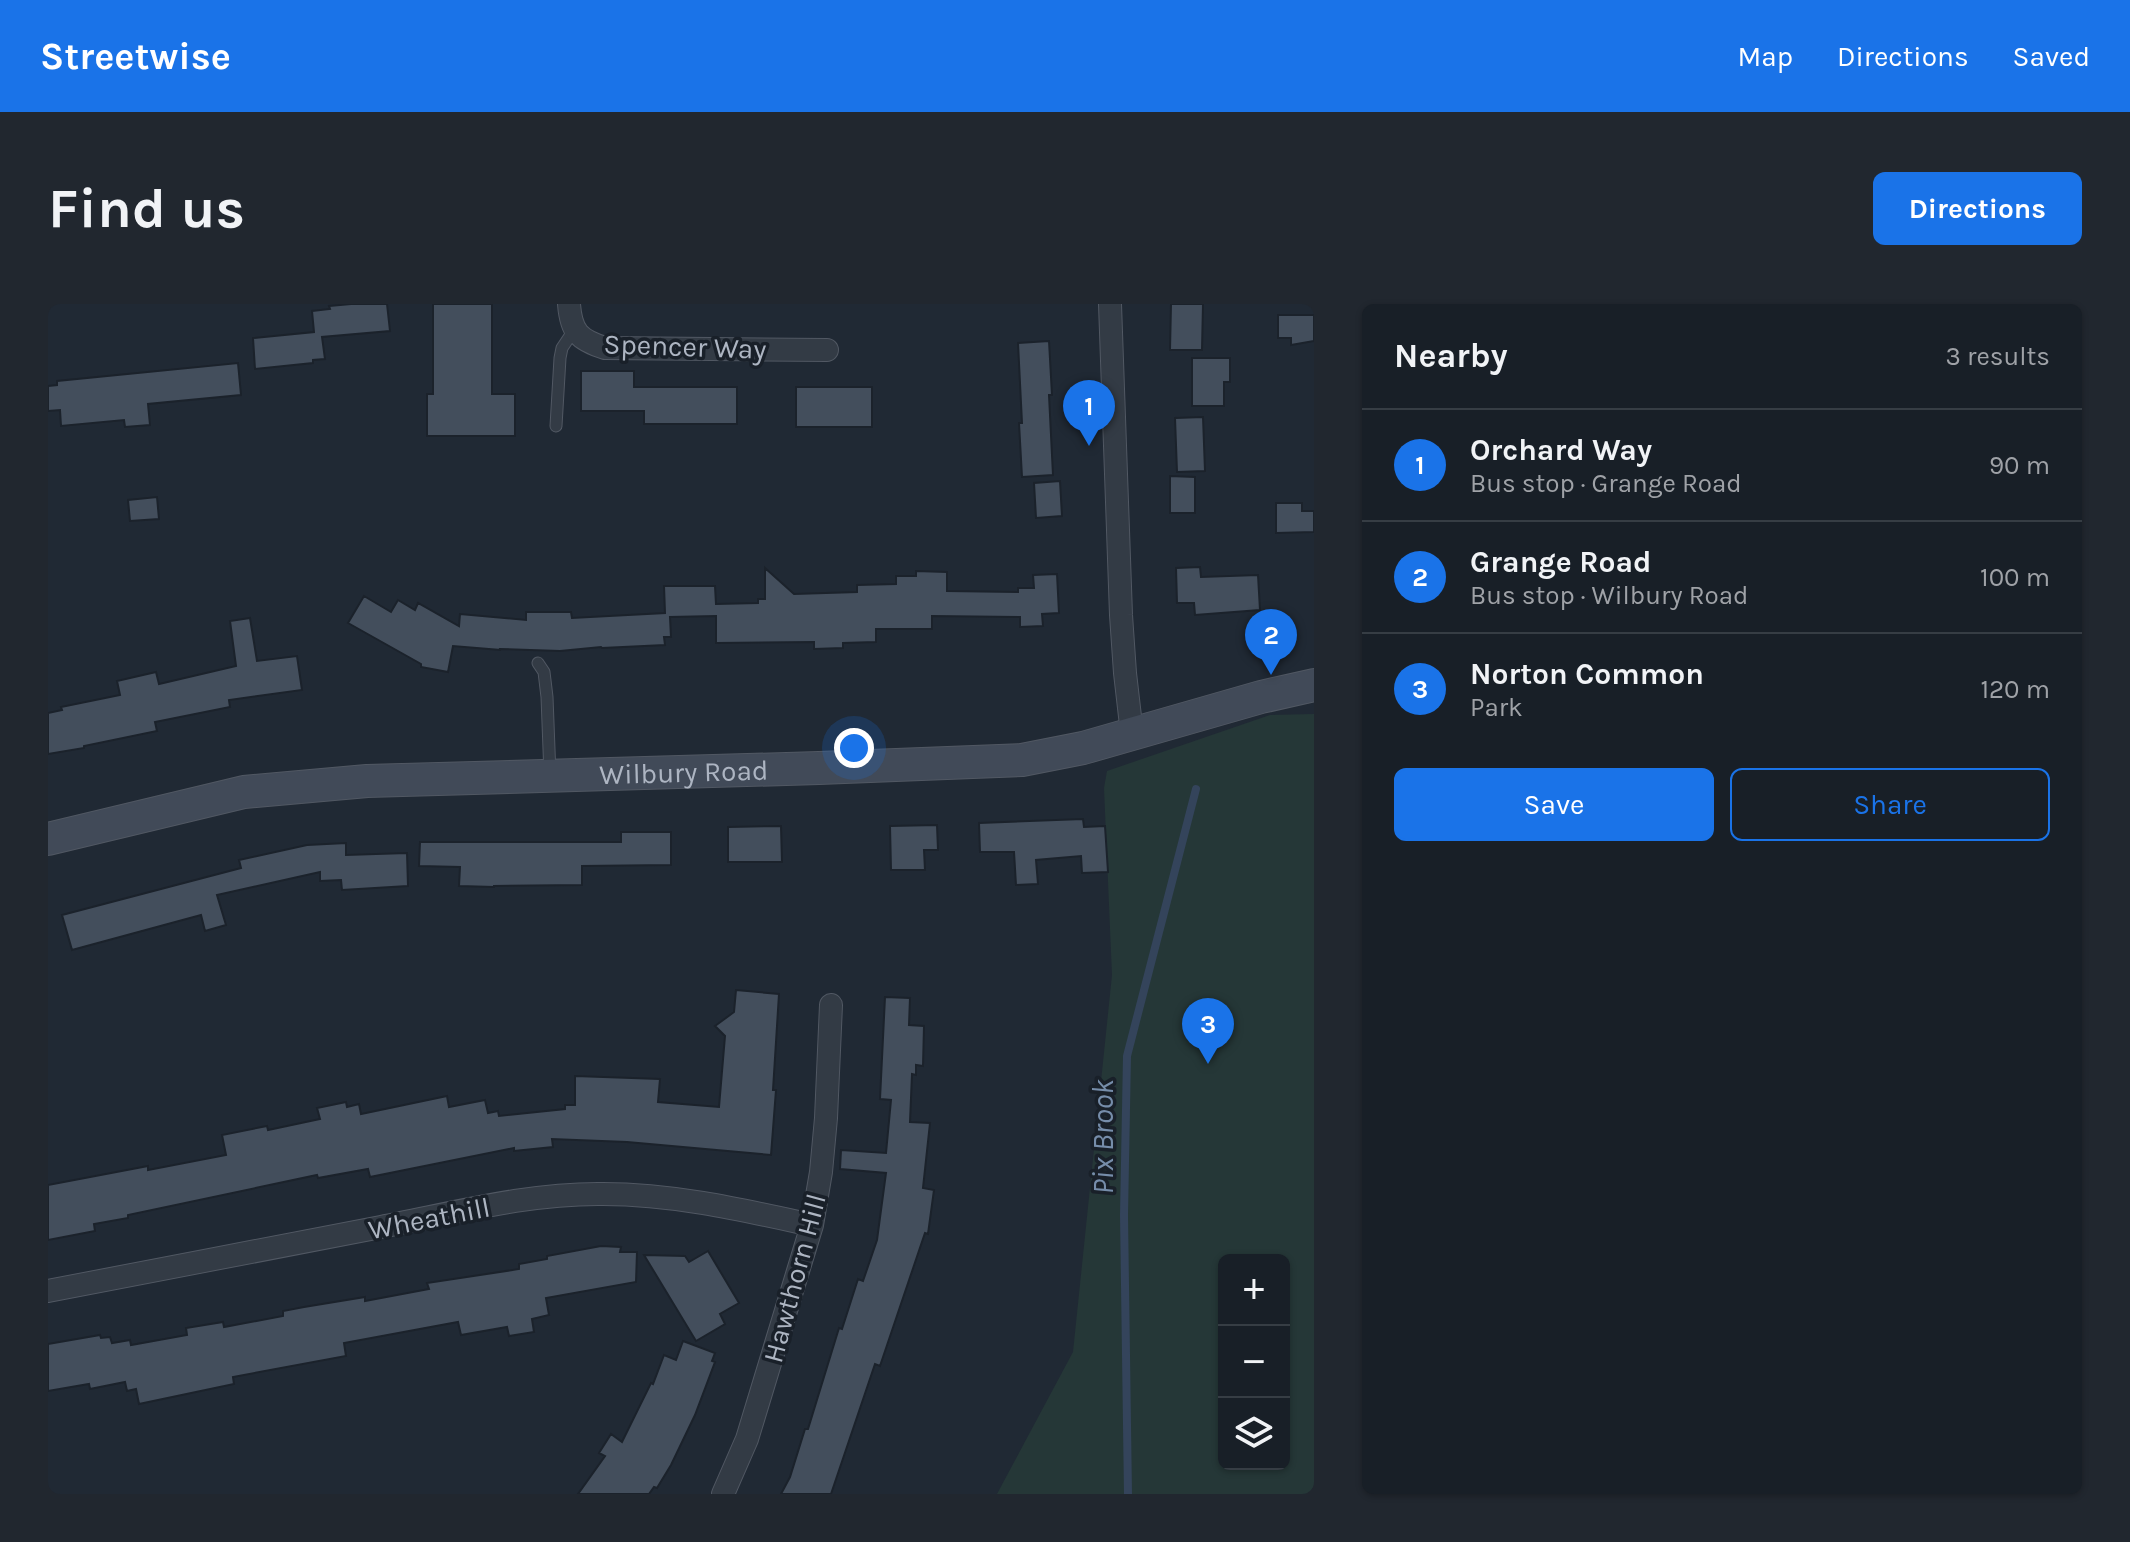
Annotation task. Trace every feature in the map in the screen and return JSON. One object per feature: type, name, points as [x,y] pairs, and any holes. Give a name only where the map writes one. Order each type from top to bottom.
[{"type":"street","name":"Spencer Way","points":[[569,304],[574,330],[581,338],[605,348],[827,350]]},
{"type":"street","points":[[1110,304],[1121,615],[1132,734]]},
{"type":"street","name":"Wilbury Road","points":[[48,839],[244,792],[367,781],[1022,760],[1083,748],[1314,685]]},
{"type":"street","name":"Hawthorn Hill","points":[[723,1494],[747,1439],[812,1225],[823,1145],[831,1005]]},
{"type":"street","name":"Wheathill","points":[[48,1291],[558,1196],[600,1194],[672,1198],[812,1225]]},
{"type":"lane","points":[[556,426],[560,358],[562,348],[574,330]]},
{"type":"lane","points":[[538,663],[544,672],[547,697],[550,776]]},
{"type":"shaded area","points":[[1314,714],[1314,1494],[997,1494],[1073,1352],[1112,975],[1104,788],[1107,771],[1270,715]]},
{"type":"building","points":[[351,304],[387,304],[390,331],[322,337],[325,359],[255,369],[253,338],[314,332],[312,311]]},
{"type":"building","points":[[433,304],[492,304],[492,394],[515,394],[515,436],[427,436],[427,394],[433,394]]},
{"type":"building","points":[[1171,304],[1203,304],[1202,350],[1170,350]]},
{"type":"building","points":[[1278,315],[1314,315],[1314,341],[1291,345],[1291,338],[1278,338]]},
{"type":"building","points":[[1049,341],[1053,475],[1022,477],[1018,343]]},
{"type":"building","points":[[1192,358],[1230,358],[1230,382],[1224,382],[1224,406],[1192,406]]},
{"type":"building","points":[[238,363],[241,395],[148,404],[150,425],[125,427],[124,420],[61,426],[60,410],[48,411],[48,386],[57,385],[57,381]]},
{"type":"building","points":[[581,371],[634,371],[634,387],[737,387],[737,424],[644,424],[644,411],[581,411]]},
{"type":"building","points":[[796,387],[872,387],[872,427],[796,427]]},
{"type":"building","points":[[1203,417],[1205,471],[1177,472],[1175,418]]},
{"type":"building","points":[[1170,476],[1195,477],[1195,513],[1170,513]]},
{"type":"building","points":[[1060,481],[1062,516],[1036,518],[1034,483]]},
{"type":"building","points":[[157,497],[159,519],[130,521],[128,500]]},
{"type":"building","points":[[1276,503],[1302,503],[1302,511],[1314,511],[1314,532],[1276,533]]},
{"type":"building","points":[[1200,567],[1201,577],[1258,575],[1260,610],[1195,615],[1194,603],[1177,603],[1176,568]]},
{"type":"building","points":[[765,568],[794,594],[857,592],[857,585],[896,584],[896,576],[916,576],[916,571],[947,572],[947,591],[1018,592],[1018,588],[1034,588],[1033,575],[1057,574],[1059,613],[1042,614],[1043,626],[1020,627],[1020,617],[932,616],[932,629],[876,629],[876,642],[843,643],[843,648],[814,649],[814,642],[716,643],[716,616],[670,617],[671,637],[664,637],[665,645],[560,651],[453,646],[448,672],[421,667],[421,664],[348,623],[364,596],[391,612],[398,600],[415,610],[418,603],[459,626],[460,614],[526,620],[526,612],[571,612],[572,618],[665,613],[664,586],[715,586],[716,604],[758,603],[758,599],[765,599]]},
{"type":"building","points":[[250,618],[257,661],[297,656],[302,690],[229,700],[230,707],[155,722],[157,731],[48,754],[48,713],[62,710],[61,707],[120,695],[117,681],[156,672],[159,684],[236,666],[230,621]]},
{"type":"building","points":[[1083,819],[1084,827],[1105,826],[1108,872],[1082,873],[1081,856],[1036,860],[1038,884],[1016,885],[1014,852],[980,852],[979,823]]},
{"type":"building","points":[[937,825],[938,850],[924,850],[925,870],[891,870],[890,826]]},
{"type":"building","points":[[781,826],[782,862],[728,862],[728,827]]},
{"type":"building","points":[[621,832],[671,832],[671,865],[582,866],[582,885],[494,887],[459,886],[460,867],[419,866],[420,842],[621,842]]},
{"type":"building","points":[[346,843],[346,855],[407,853],[408,886],[342,890],[341,880],[320,881],[320,872],[217,895],[226,925],[205,931],[201,915],[72,950],[62,915],[241,868],[239,860],[307,845]]},
{"type":"building","points":[[736,990],[779,994],[771,1155],[627,1142],[552,1139],[553,1147],[514,1151],[514,1148],[370,1177],[368,1169],[318,1178],[317,1175],[128,1215],[128,1218],[94,1224],[95,1231],[48,1240],[48,1185],[226,1155],[222,1135],[267,1126],[268,1130],[320,1119],[317,1108],[346,1102],[347,1107],[359,1104],[361,1114],[447,1096],[449,1107],[485,1100],[488,1113],[498,1111],[499,1116],[565,1109],[565,1105],[575,1105],[575,1076],[660,1079],[658,1102],[719,1107],[725,1036],[715,1026],[734,1012]]},
{"type":"building","points":[[885,997],[910,998],[909,1025],[924,1026],[923,1066],[916,1065],[916,1075],[912,1074],[910,1122],[930,1123],[923,1188],[934,1190],[928,1234],[925,1233],[880,1366],[875,1364],[831,1494],[781,1494],[790,1477],[805,1429],[808,1429],[839,1328],[842,1329],[858,1279],[863,1281],[877,1240],[886,1173],[840,1169],[841,1150],[886,1153],[891,1100],[880,1099]]},
{"type":"building","points":[[601,1246],[621,1247],[620,1252],[637,1252],[636,1282],[546,1298],[549,1315],[532,1319],[534,1332],[509,1336],[507,1327],[461,1335],[458,1322],[344,1343],[346,1356],[233,1377],[234,1384],[139,1404],[136,1389],[127,1391],[125,1382],[90,1389],[89,1384],[48,1391],[48,1344],[100,1335],[101,1338],[110,1337],[112,1343],[130,1340],[131,1345],[187,1335],[186,1328],[223,1322],[224,1327],[283,1316],[283,1311],[304,1307],[365,1297],[365,1301],[429,1289],[427,1283],[519,1269],[519,1264],[547,1259],[547,1256]]},
{"type":"building","points":[[708,1251],[739,1303],[720,1314],[725,1324],[696,1341],[644,1255],[685,1256],[689,1262]]},
{"type":"building","points":[[683,1341],[715,1353],[712,1361],[715,1362],[695,1415],[657,1488],[654,1487],[649,1494],[578,1494],[605,1456],[599,1453],[611,1434],[622,1442],[653,1384],[664,1355],[676,1360]]},
{"type":"waterway","name":"Pix Brook","points":[[1128,1494],[1124,1215],[1127,1056],[1196,789]]},
{"type":"place","name":"Orchard Way","points":[[1089,446]]},
{"type":"place","name":"Grange Road","points":[[1271,675]]},
{"type":"place","name":"Norton Common","points":[[1208,1064]]}]
